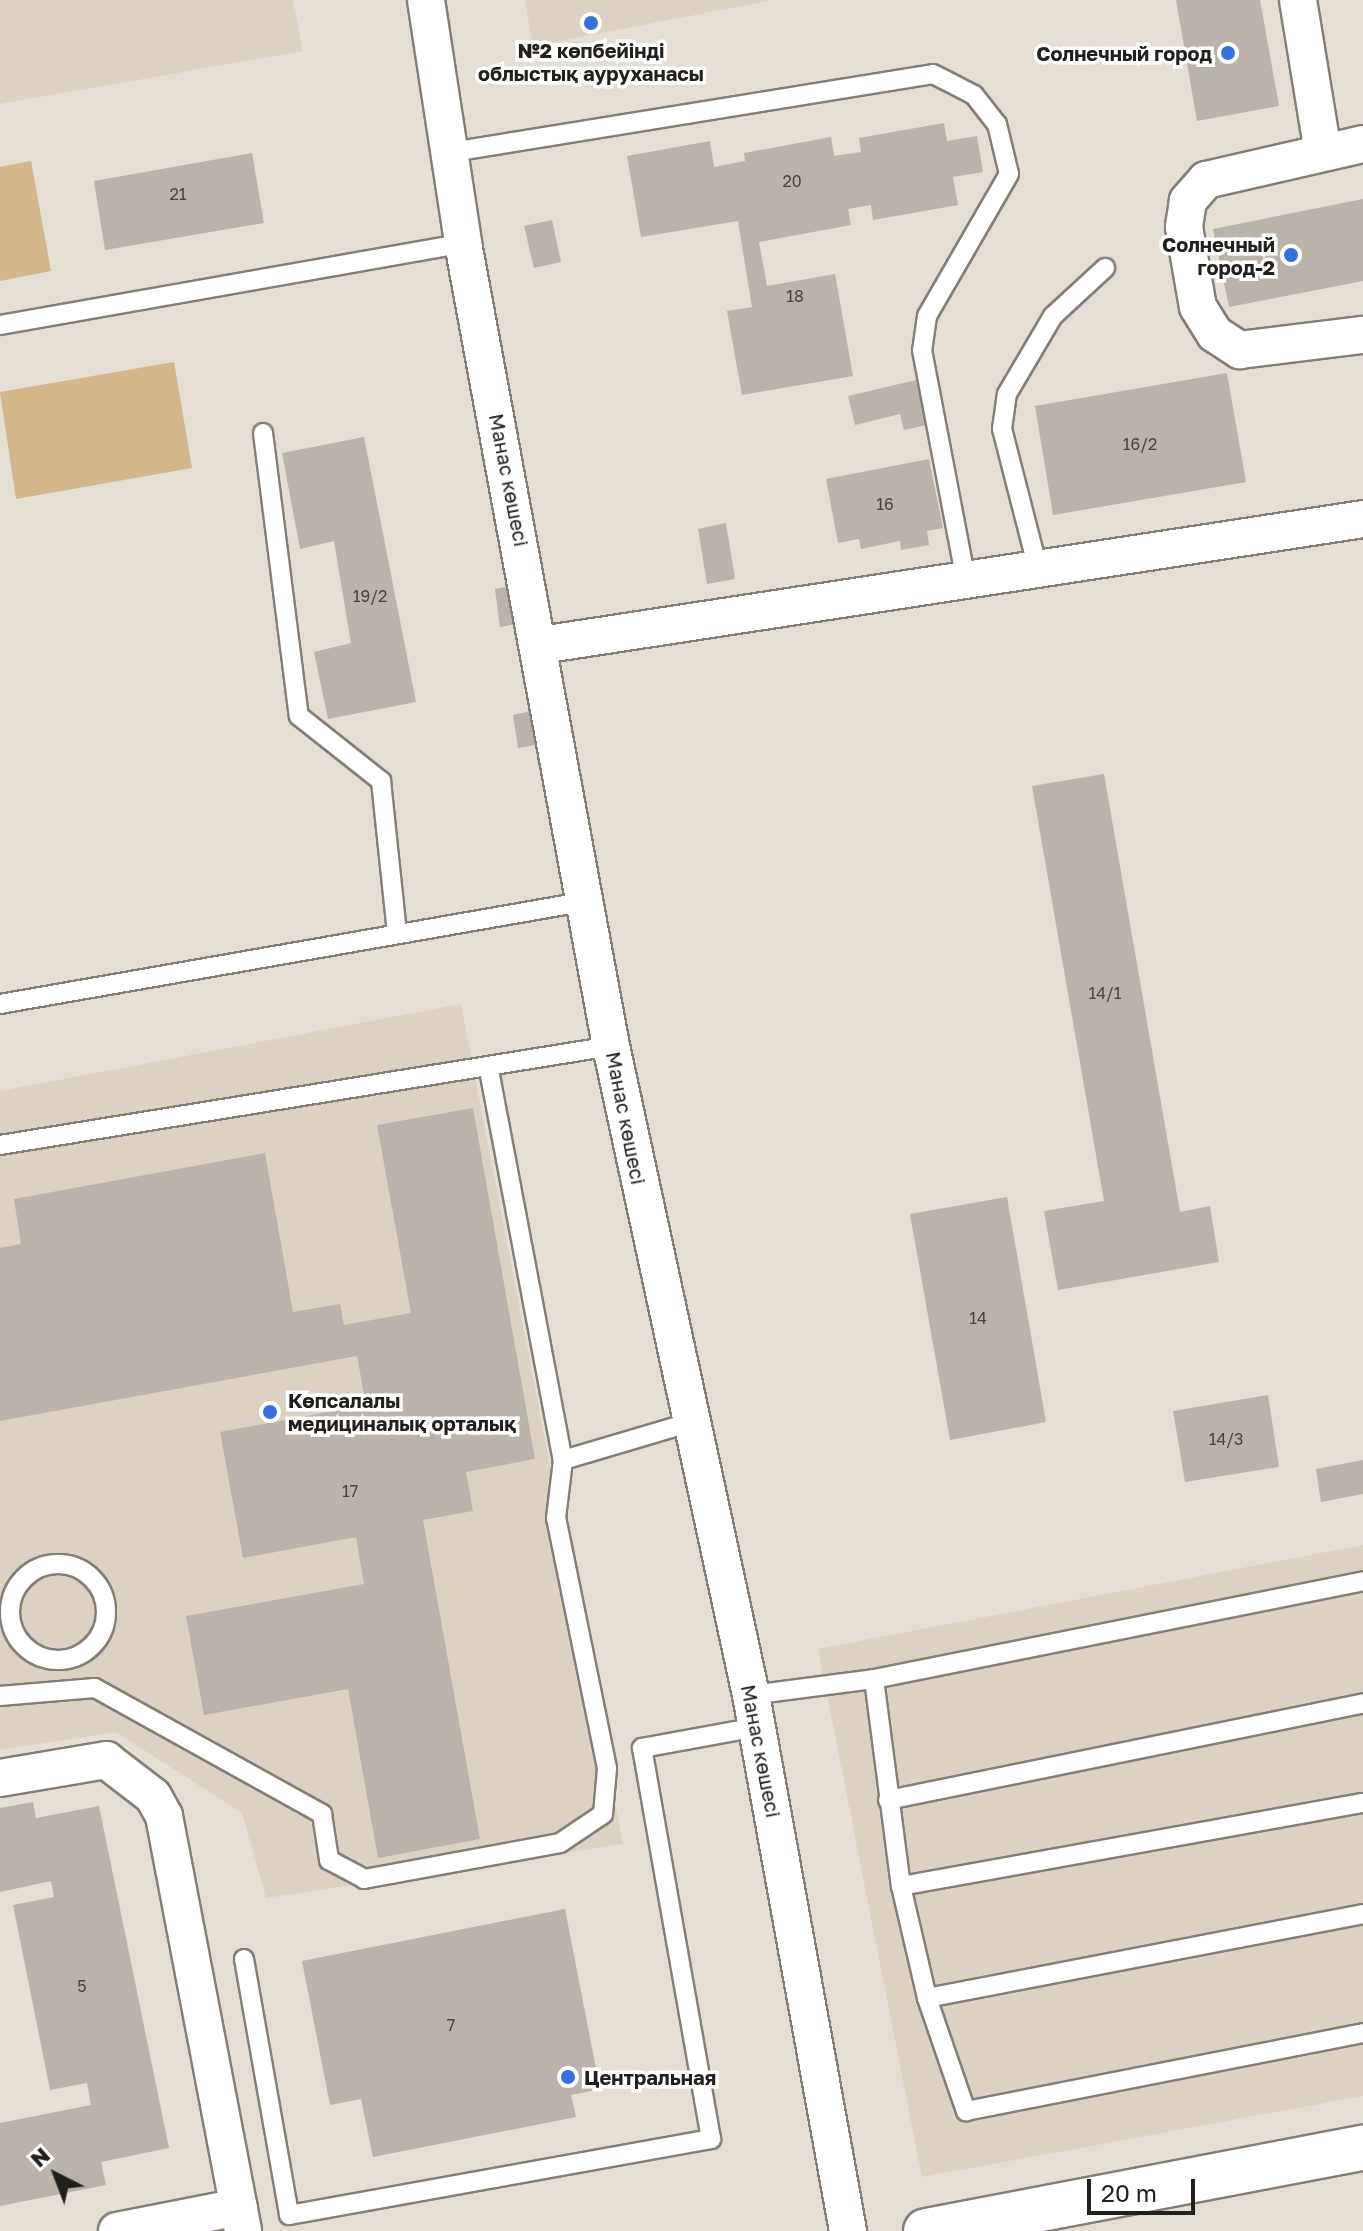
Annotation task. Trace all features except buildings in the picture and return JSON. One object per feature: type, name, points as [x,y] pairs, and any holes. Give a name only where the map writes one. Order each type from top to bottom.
[{"type":"main road","points":[[926,2231],[1363,2148]]},
{"type":"street","name":"Манас көшесі","points":[[426,0],[452,152],[463,243],[589,901],[611,1046],[688,1423],[754,1711],[848,2231]]},
{"type":"street","points":[[1298,0],[1323,152]]},
{"type":"street","points":[[1363,144],[1206,180],[1188,201],[1184,227],[1198,307],[1215,334],[1240,350],[1363,335]]},
{"type":"street","points":[[541,645],[1363,519]]},
{"type":"street","points":[[0,1778],[106,1760],[153,1796],[164,1816],[241,2219],[117,2231]]},
{"type":"lane","points":[[452,152],[933,74],[974,95],[997,124],[1009,174],[927,316],[922,350],[966,580]]},
{"type":"lane","points":[[0,325],[463,243]]},
{"type":"lane","points":[[1038,569],[1002,429],[1007,394],[1053,316],[1105,268]]},
{"type":"lane","points":[[263,433],[299,716],[381,781],[397,933]]},
{"type":"lane","points":[[0,984],[2,1004],[589,901]]},
{"type":"lane","points":[[0,1145],[489,1070],[611,1046]]},
{"type":"lane","points":[[0,1696],[95,1688],[322,1814],[329,1860],[364,1879],[560,1843],[603,1814],[607,1768],[556,1518],[563,1460],[489,1070]]},
{"type":"lane","points":[[563,1460],[688,1423]]},
{"type":"lane","points":[[68,1563],[99,1585],[107,1623],[85,1654],[48,1662],[16,1640],[8,1602],[30,1570],[68,1563]]},
{"type":"lane","points":[[244,1959],[291,2223],[711,2139],[642,1748],[754,1711],[874,1679],[1363,1581]]},
{"type":"lane","points":[[85,1654],[95,1688]]},
{"type":"lane","points":[[874,1679],[901,1886],[927,1998],[966,2111],[1363,2033]]},
{"type":"lane","points":[[888,1800],[1363,1703]]},
{"type":"lane","points":[[901,1886],[1363,1803]]},
{"type":"lane","points":[[927,1998],[1363,1914]]},
{"type":"shaded area","points":[[0,0],[293,0],[303,51],[0,104]]},
{"type":"shaded area","name":"№2 көпбейінді облыстық ауруханасы","points":[[525,0],[773,0],[533,46]]},
{"type":"shaded area","points":[[31,161],[51,271],[0,281],[0,167]]},
{"type":"shaded area","points":[[174,362],[192,468],[16,499],[0,392]]},
{"type":"shaded area","name":"Көпсалалы медициналық орталық","points":[[461,1004],[623,1844],[266,1898],[242,1813],[116,1732],[0,1750],[0,1091]]},
{"type":"shaded area","points":[[1363,1545],[1363,2096],[922,2177],[818,1649]]},
{"type":"place","name":"№2 көпбейінді облыстық ауруханасы","points":[[591,23]]},
{"type":"place","name":"Солнечный город","points":[[1228,53]]},
{"type":"place","name":"Солнечный город-2","points":[[1291,255]]},
{"type":"place","name":"Көпсалалы медициналық орталық","points":[[270,1412]]},
{"type":"place","name":"Центральная","points":[[568,2077]]}]
